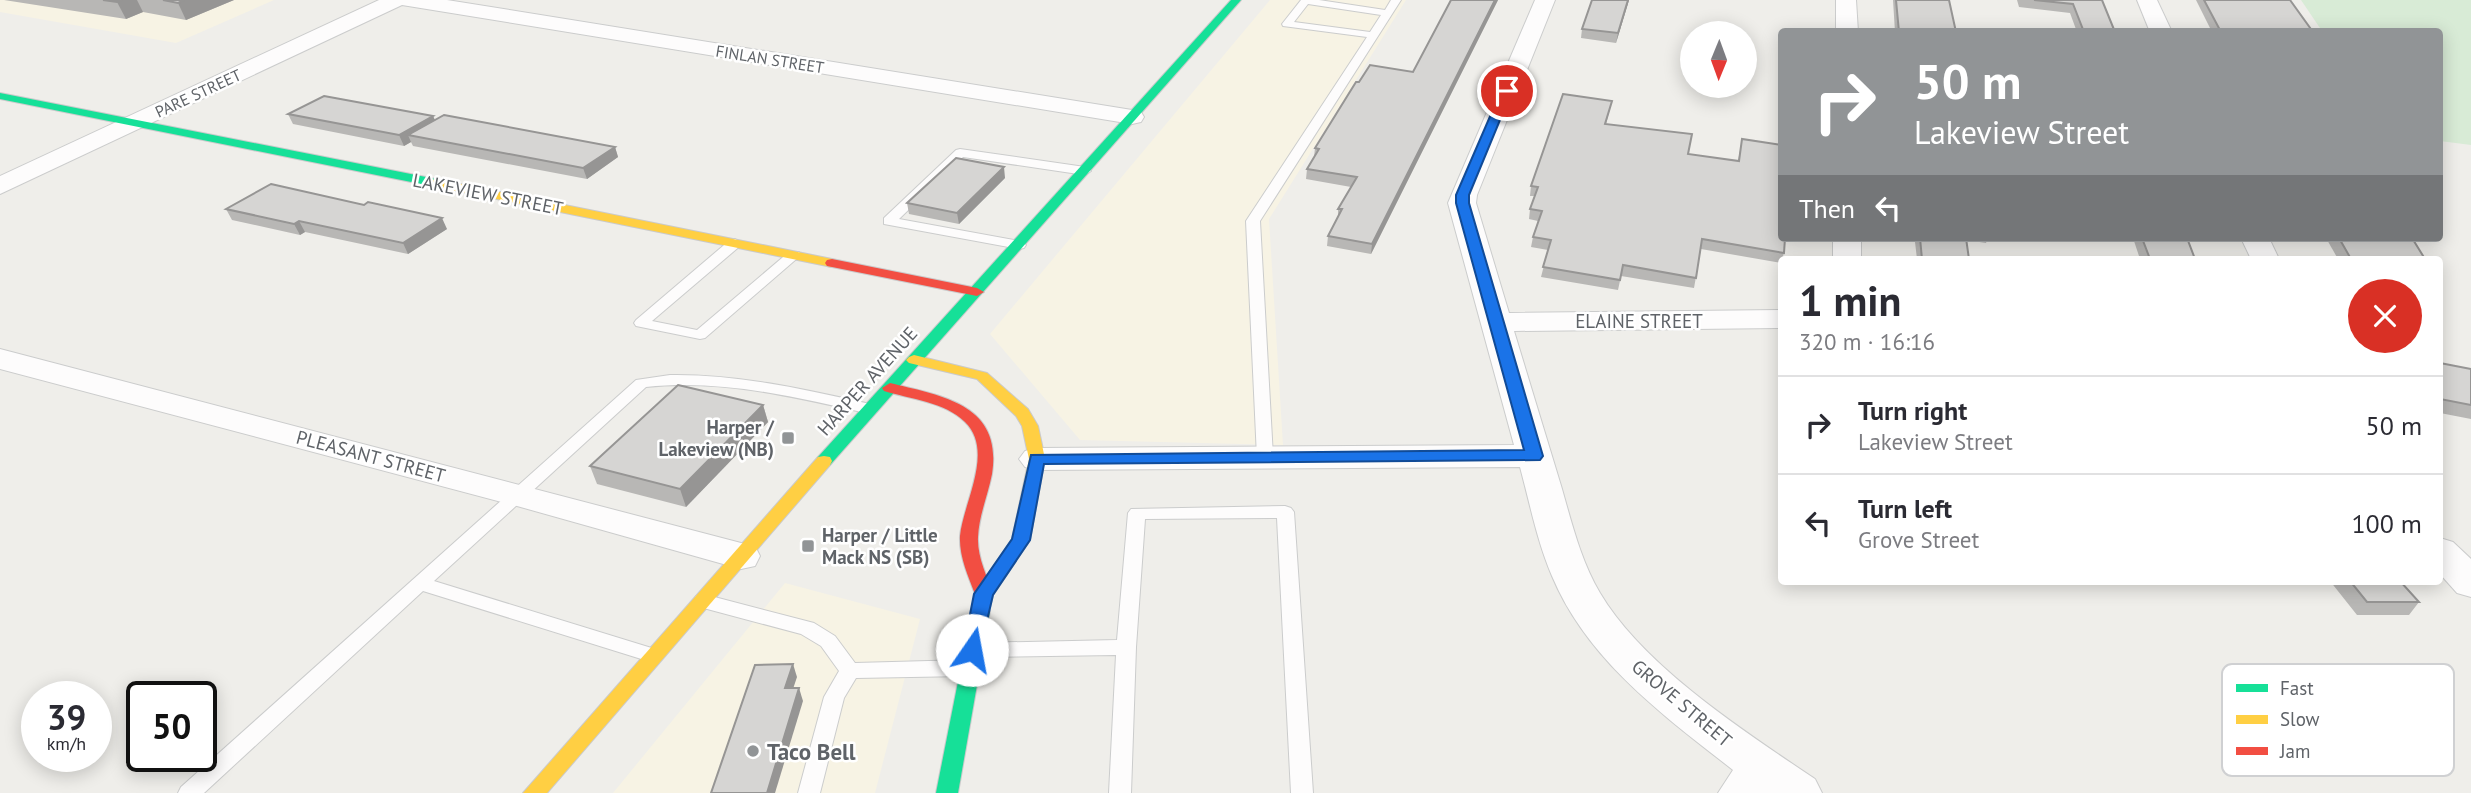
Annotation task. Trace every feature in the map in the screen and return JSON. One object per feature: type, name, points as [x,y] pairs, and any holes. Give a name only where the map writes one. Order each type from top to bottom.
[{"type":"main road","name":"HARPER AVENUE","points":[[542,791],[653,656],[914,359],[1236,0]]},
{"type":"main road","name":"LAKEVIEW STREET","points":[[0,96],[976,292]]},
{"type":"main road","points":[[914,359],[982,376],[1022,413],[1030,426],[1037,458],[1021,540],[984,594],[947,793]]},
{"type":"main road","points":[[890,388],[951,408],[971,418],[980,429],[985,442],[983,465],[969,539],[984,594]]},
{"type":"street","name":"GROVE STREET","points":[[1545,0],[1463,195],[1462,203],[1566,564],[1595,620],[1641,673],[1751,780],[1799,793]]},
{"type":"street","points":[[1846,0],[1847,28]]},
{"type":"street","points":[[2147,0],[2159,28]]},
{"type":"street","name":"FINLAN STREET","points":[[394,1],[1132,117]]},
{"type":"street","name":"PARE STREET","points":[[0,186],[394,1]]},
{"type":"street","name":"ELAINE STREET","points":[[1497,322],[1778,319]]},
{"type":"street","name":"PLEASANT STREET","points":[[0,359],[520,495],[741,556]]},
{"type":"street","points":[[1037,458],[1534,456]]},
{"type":"street","points":[[2443,554],[2471,583]]},
{"type":"lane","points":[[1265,457],[1253,221],[1396,0]]},
{"type":"lane","points":[[1373,35],[1287,24],[1305,1],[1388,13]]},
{"type":"lane","points":[[1019,245],[889,221],[960,153],[1084,171]]},
{"type":"lane","points":[[735,243],[641,323],[700,335],[794,255]]},
{"type":"lane","points":[[189,793],[641,383],[673,378],[737,382],[870,410]]},
{"type":"lane","points":[[1120,793],[1126,647],[1137,513],[1285,512],[1302,793]]},
{"type":"lane","points":[[421,584],[653,656]]},
{"type":"lane","points":[[702,601],[807,628],[828,641],[850,671]]},
{"type":"lane","points":[[850,671],[1126,647]]},
{"type":"lane","points":[[808,793],[834,696],[850,671]]},
{"type":"shaded area","points":[[0,0],[274,0],[176,43],[0,12]]},
{"type":"shaded area","points":[[1270,0],[1406,0],[1269,219],[1283,445],[1080,440],[990,334]]},
{"type":"shaded area","points":[[785,583],[920,619],[875,793],[613,793]]},
{"type":"green space","points":[[2301,0],[2471,0],[2471,145],[2443,141],[2443,28],[2320,28]]},
{"type":"building","points":[[163,0],[184,0],[178,3]]},
{"type":"building","points":[[1451,0],[1495,0],[1372,244],[1328,236],[1342,209],[1338,209],[1357,177],[1307,169],[1319,149],[1315,148],[1356,82],[1359,82],[1370,65],[1413,72]]},
{"type":"building","points":[[1592,0],[1628,0],[1618,33],[1582,29]]},
{"type":"building","points":[[1896,0],[1949,0],[1955,28],[1899,28]]},
{"type":"building","points":[[2034,0],[2102,0],[2113,28],[2082,28],[2073,4]]},
{"type":"building","points":[[2204,0],[2290,0],[2310,28],[2219,28]]},
{"type":"building","points":[[1563,94],[1612,101],[1605,124],[1692,134],[1688,154],[1739,161],[1742,139],[1778,144],[1778,242],[1785,242],[1784,253],[1702,239],[1696,278],[1623,265],[1620,280],[1543,267],[1551,240],[1533,237],[1542,211],[1530,209],[1538,187],[1531,186]]},
{"type":"building","points":[[324,96],[433,116],[399,135],[288,114]]},
{"type":"building","points":[[444,115],[615,147],[583,168],[408,135]]},
{"type":"building","points":[[956,158],[1004,167],[957,213],[907,203]]},
{"type":"building","points":[[271,184],[364,205],[368,202],[442,218],[403,243],[226,209]]},
{"type":"building","points":[[1920,242],[1967,242],[1969,256],[1922,256]]},
{"type":"building","points":[[2144,242],[2189,242],[2194,256],[2149,256]]},
{"type":"building","points":[[2341,242],[2414,242],[2423,256],[2349,256]]},
{"type":"building","points":[[2443,364],[2471,369],[2471,405],[2443,400]]},
{"type":"building","points":[[678,385],[763,405],[680,489],[590,466]]},
{"type":"building","points":[[2353,585],[2404,585],[2419,602],[2367,602]]},
{"type":"building","points":[[793,664],[785,688],[799,688],[767,793],[711,793],[755,665]]},
{"type":"traffic: fast","points":[[824,461],[1236,0]]},
{"type":"traffic: fast","points":[[0,96],[436,183]]},
{"type":"traffic: fast","points":[[947,793],[981,611]]},
{"type":"traffic: slow","points":[[436,183],[832,263]]},
{"type":"traffic: slow","points":[[914,360],[982,376],[1022,413],[1030,426],[1037,459],[1021,540],[984,594],[981,611]]},
{"type":"traffic: slow","points":[[534,793],[824,461]]},
{"type":"traffic: jam","points":[[832,263],[977,292]]},
{"type":"traffic: jam","points":[[890,388],[953,407],[971,418],[980,430],[985,444],[985,459],[969,544],[984,594]]},
{"type":"place","name":"Harper / Lakeview (NB)","points":[[788,438]]},
{"type":"place","name":"Harper / Little Mack NS (SB)","points":[[808,546]]},
{"type":"place","name":"Taco Bell","points":[[753,751]]},
{"type":"route","points":[[972,650],[984,594],[1021,540],[1037,458],[1534,456],[1462,203],[1507,91]]}]
